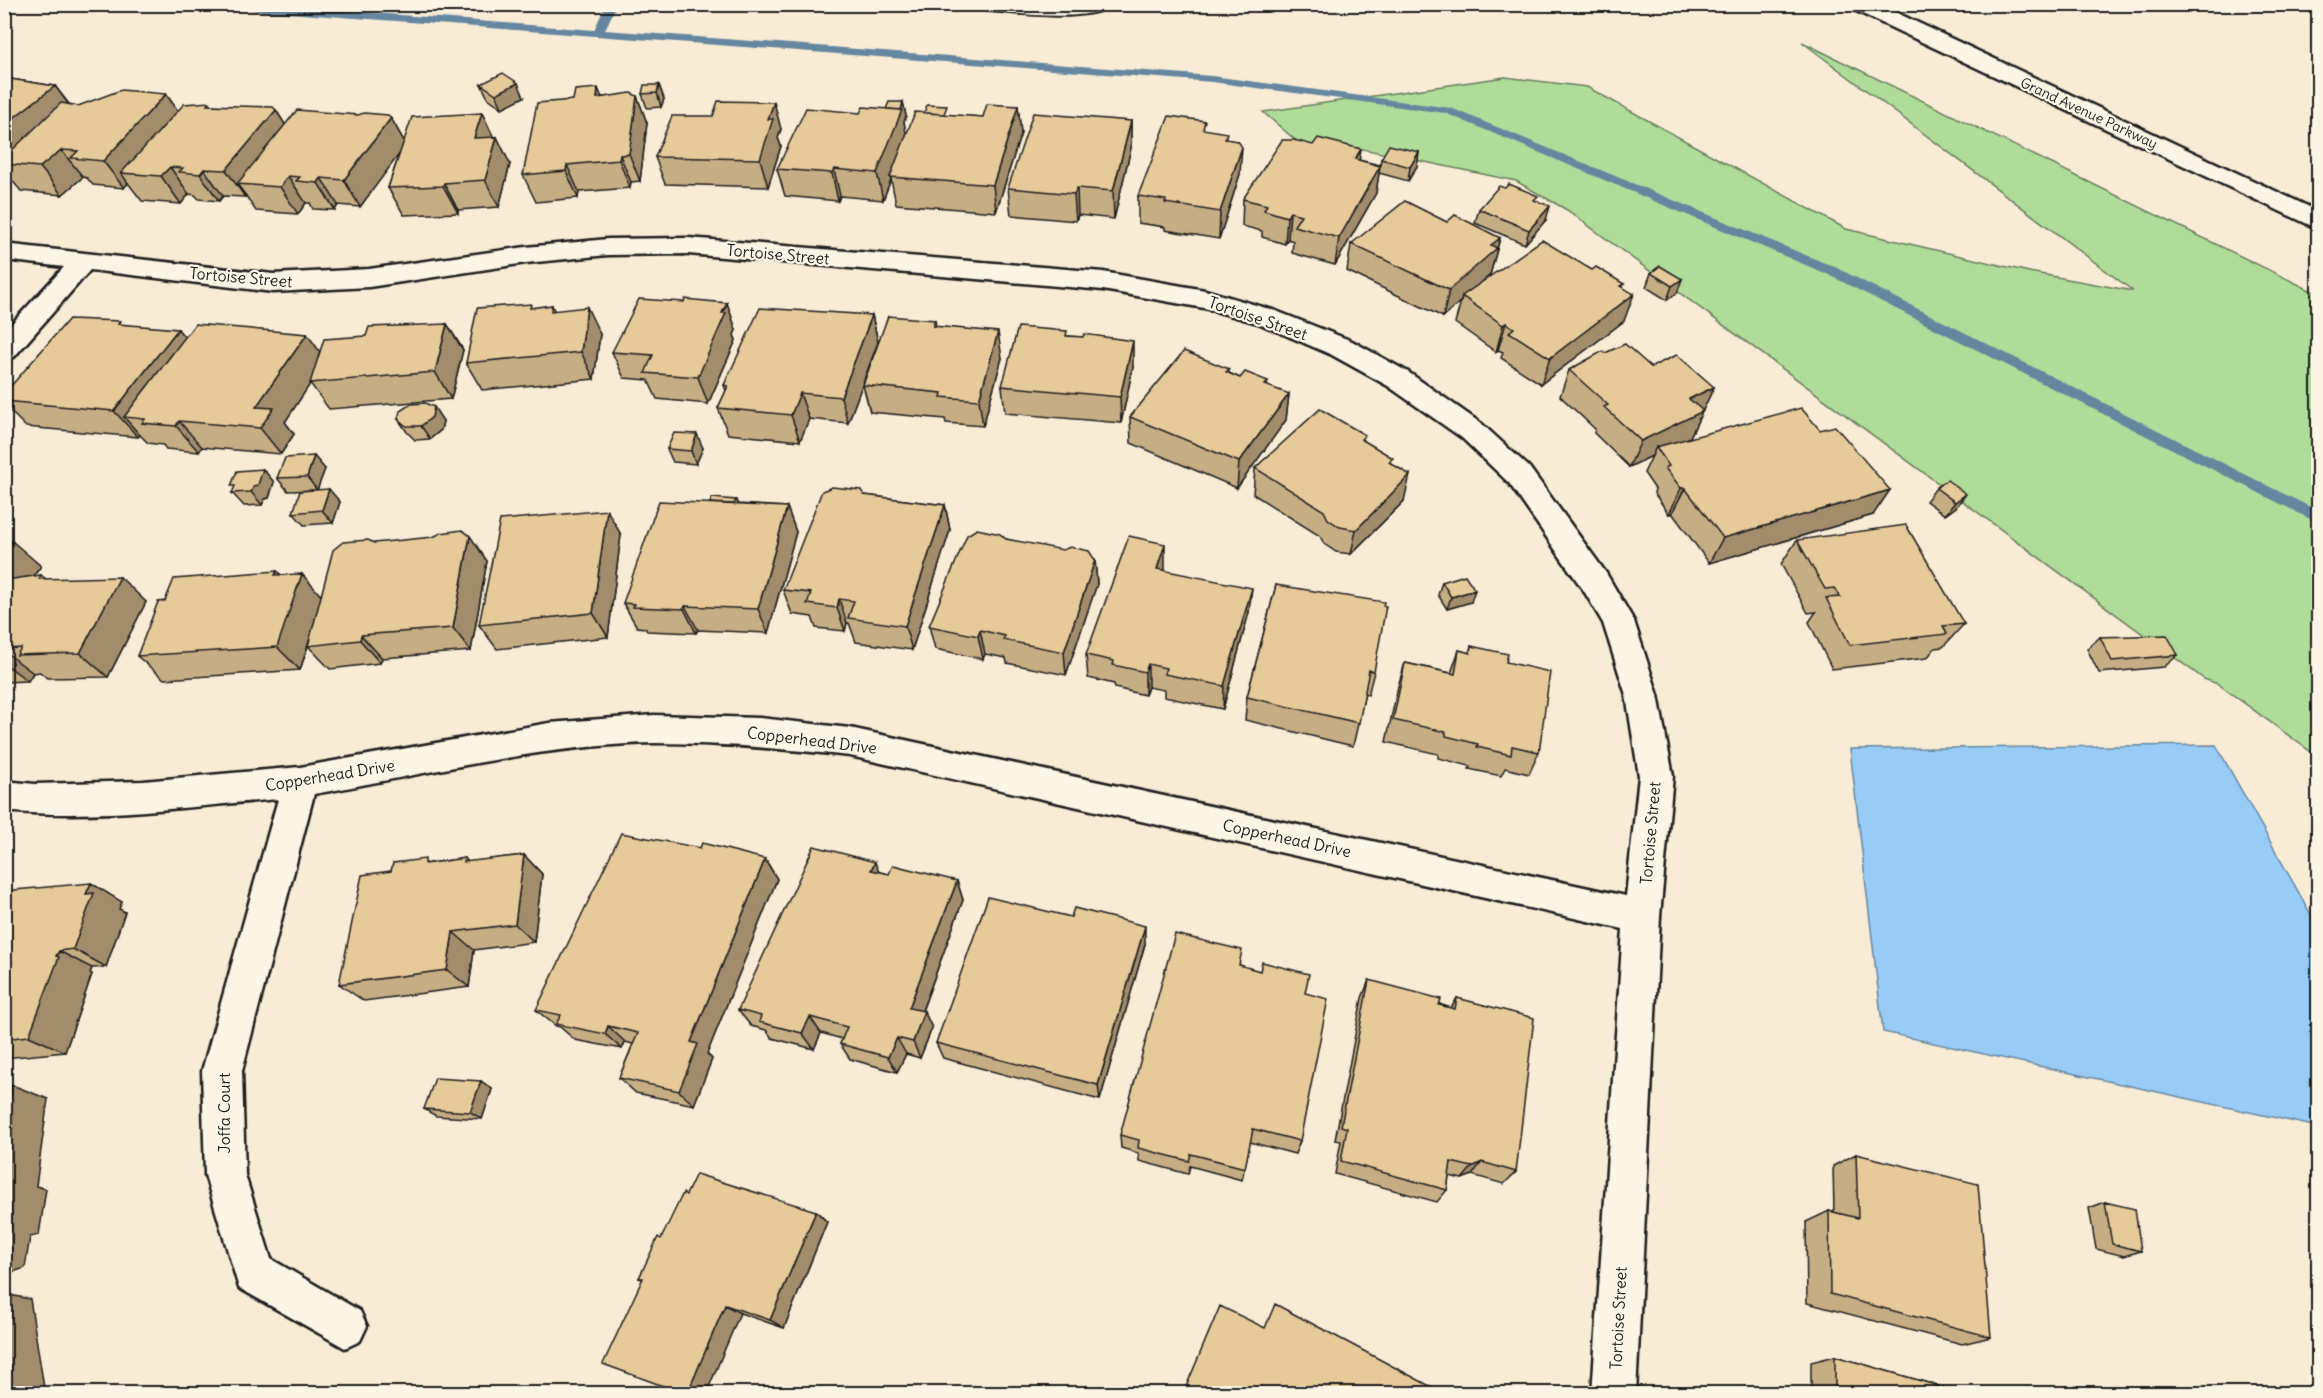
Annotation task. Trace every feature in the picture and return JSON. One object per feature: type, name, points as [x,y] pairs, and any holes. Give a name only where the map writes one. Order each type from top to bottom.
[{"type":"street","name":"Grand Avenue Parkway","points":[[1860,4],[2319,221]]},
{"type":"street","name":"Tortoise Street","points":[[4,252],[273,283],[369,278],[526,255],[608,247],[688,246],[1136,286],[1205,299],[1267,317],[1342,348],[1398,379],[1472,431],[1519,475],[1595,582],[1618,621],[1642,695],[1656,776],[1642,916],[1614,1394]]},
{"type":"street","points":[[4,350],[85,260]]},
{"type":"street","name":"Copperhead Drive","points":[[4,796],[35,799],[144,796],[300,782],[549,737],[654,729],[760,732],[850,742],[1642,916]]},
{"type":"street","name":"Joffa Court","points":[[300,782],[222,1071],[225,1175],[254,1274],[345,1326]]},
{"type":"lane","points":[[973,4],[1083,10],[1105,4]]},
{"type":"green space","points":[[1802,42],[2318,294],[2318,757],[2218,684],[2204,679],[1567,210],[1516,181],[1358,148],[1300,144],[1263,112],[1505,77],[1587,87],[1846,229],[2029,272],[2133,291]]},
{"type":"water","points":[[2216,745],[2318,927],[2318,1127],[1883,1032],[1850,749]]},
{"type":"building","points":[[503,73],[518,83],[496,94],[481,84]]},
{"type":"building","points":[[4,78],[55,86],[4,125]]},
{"type":"building","points":[[644,85],[659,85],[657,93],[642,94]]},
{"type":"building","points":[[598,88],[597,98],[631,93],[637,96],[629,154],[620,155],[619,160],[567,165],[566,171],[523,175],[537,103],[573,100],[575,90]]},
{"type":"building","points":[[121,90],[166,94],[103,161],[71,158],[78,151],[61,150],[40,167],[4,164],[4,158],[61,103],[78,106]]},
{"type":"building","points":[[718,101],[774,102],[768,119],[773,119],[760,159],[655,157],[672,116],[713,116]]},
{"type":"building","points":[[209,102],[207,105],[273,107],[276,110],[226,170],[204,169],[200,174],[179,172],[183,168],[170,167],[161,176],[121,173],[184,104]]},
{"type":"building","points":[[889,102],[903,102],[901,110],[886,109]]},
{"type":"building","points":[[987,104],[1018,106],[993,185],[890,177],[915,112],[983,117]]},
{"type":"building","points":[[927,105],[947,106],[944,114],[924,113]]},
{"type":"building","points":[[863,107],[902,110],[877,173],[834,169],[832,173],[777,169],[806,108],[860,113]]},
{"type":"building","points":[[297,110],[388,115],[391,118],[344,180],[321,178],[318,183],[296,181],[300,177],[288,176],[280,187],[237,184]]},
{"type":"building","points":[[482,113],[474,138],[497,137],[485,180],[444,183],[443,186],[388,188],[412,117]]},
{"type":"building","points":[[1033,113],[1131,121],[1113,191],[1077,188],[1074,194],[1008,188]]},
{"type":"building","points":[[1169,116],[1205,121],[1203,129],[1227,133],[1225,139],[1238,141],[1242,147],[1220,212],[1138,196]]},
{"type":"building","points":[[1318,138],[1361,149],[1355,159],[1380,166],[1339,238],[1294,226],[1301,215],[1290,212],[1287,217],[1264,210],[1267,205],[1243,199],[1282,140],[1294,140],[1313,145]]},
{"type":"building","points":[[1389,145],[1419,152],[1410,167],[1381,159]]},
{"type":"building","points":[[1509,184],[1538,196],[1534,200],[1550,206],[1529,230],[1479,209],[1499,186],[1505,188]]},
{"type":"building","points":[[1405,201],[1447,222],[1455,215],[1500,238],[1491,245],[1497,248],[1449,290],[1351,244]]},
{"type":"building","points":[[1542,240],[1592,270],[1596,267],[1624,284],[1620,286],[1634,294],[1550,358],[1509,332],[1514,328],[1506,323],[1503,325],[1462,296]]},
{"type":"building","points":[[1660,266],[1682,279],[1672,286],[1651,273]]},
{"type":"building","points":[[639,299],[684,302],[685,299],[727,303],[722,313],[726,313],[698,377],[645,373],[653,355],[612,352]]},
{"type":"building","points":[[531,304],[530,308],[552,305],[551,311],[587,307],[581,352],[466,363],[477,308]]},
{"type":"building","points":[[760,308],[872,315],[841,397],[800,393],[791,415],[718,408],[728,386],[724,385]]},
{"type":"building","points":[[888,316],[935,320],[933,326],[998,332],[979,400],[941,397],[942,393],[863,385]]},
{"type":"building","points":[[69,319],[120,321],[118,324],[178,329],[114,411],[4,401],[4,394]]},
{"type":"building","points":[[195,324],[307,334],[256,407],[274,408],[260,428],[179,421],[176,426],[142,423],[145,419],[124,417]]},
{"type":"building","points":[[447,324],[435,372],[310,383],[324,339],[366,336],[369,327]]},
{"type":"building","points":[[1018,327],[1067,331],[1066,336],[1083,337],[1084,334],[1133,341],[1120,397],[1002,386]]},
{"type":"building","points":[[1625,344],[1651,367],[1677,355],[1714,387],[1689,399],[1703,411],[1641,441],[1604,407],[1608,405],[1569,370],[1603,351],[1605,353]]},
{"type":"building","points":[[1184,351],[1229,369],[1226,372],[1240,378],[1245,372],[1268,381],[1265,385],[1289,394],[1239,462],[1130,417]]},
{"type":"building","points":[[425,403],[434,407],[432,417],[421,426],[406,426],[398,419],[400,411],[411,404]]},
{"type":"building","points":[[1801,408],[1820,430],[1835,426],[1890,490],[1723,538],[1685,488],[1681,488],[1665,468],[1669,466],[1656,447]]},
{"type":"building","points":[[1320,409],[1365,435],[1361,439],[1393,458],[1389,462],[1410,475],[1356,530],[1340,527],[1328,519],[1324,511],[1255,468]]},
{"type":"building","points":[[674,433],[697,434],[691,451],[667,449]]},
{"type":"building","points":[[314,456],[307,477],[277,478],[285,458]]},
{"type":"building","points":[[263,469],[258,485],[254,486],[251,492],[232,493],[235,486],[231,486],[237,471]]},
{"type":"building","points":[[1947,480],[1966,494],[1955,502],[1936,488]]},
{"type":"building","points":[[832,487],[861,490],[864,495],[945,505],[905,626],[848,618],[854,601],[839,599],[837,608],[807,604],[811,593],[783,590],[822,491]]},
{"type":"building","points":[[329,489],[322,510],[293,513],[300,491]]},
{"type":"building","points":[[712,498],[736,500],[734,504],[710,503]]},
{"type":"building","points":[[659,501],[787,507],[758,609],[685,606],[684,609],[633,607],[635,604],[623,603]]},
{"type":"building","points":[[607,510],[593,613],[479,625],[500,520]]},
{"type":"building","points":[[1906,525],[1964,624],[1943,626],[1947,634],[1850,645],[1826,598],[1840,597],[1835,588],[1825,589],[1797,540]]},
{"type":"building","points":[[977,529],[1000,534],[1006,539],[1063,550],[1070,547],[1089,551],[1095,560],[1064,652],[1003,640],[1005,636],[980,630],[978,636],[929,626],[967,535]]},
{"type":"building","points":[[462,530],[470,536],[453,628],[361,635],[360,640],[308,646],[333,550],[343,542],[368,540],[374,543],[433,537],[441,533]]},
{"type":"building","points":[[1129,536],[1165,544],[1157,569],[1252,588],[1224,686],[1164,674],[1166,668],[1148,664],[1145,672],[1113,665],[1114,661],[1086,655]]},
{"type":"building","points":[[4,540],[12,541],[4,551]]},
{"type":"building","points":[[277,571],[275,575],[302,574],[277,647],[137,656],[158,602],[165,601],[174,579]]},
{"type":"building","points":[[41,575],[39,579],[120,577],[80,653],[17,655],[21,648],[4,649],[4,582]]},
{"type":"building","points":[[1465,575],[1475,590],[1451,597],[1442,582]]},
{"type":"building","points":[[1276,585],[1384,602],[1383,606],[1386,606],[1374,672],[1369,670],[1359,723],[1247,697]]},
{"type":"building","points":[[2167,635],[2178,655],[2112,661],[2100,637]]},
{"type":"building","points":[[1471,646],[1508,654],[1506,662],[1550,672],[1539,752],[1512,746],[1511,755],[1477,747],[1478,744],[1446,736],[1446,732],[1393,720],[1405,663],[1455,674],[1459,650],[1470,653]]},
{"type":"building","points":[[621,833],[700,848],[702,843],[765,859],[691,1042],[698,1044],[679,1091],[619,1078],[638,1033],[608,1026],[605,1034],[556,1024],[561,1015],[536,1010]]},
{"type":"building","points":[[814,846],[875,862],[871,870],[889,874],[893,865],[957,881],[909,1008],[924,1011],[913,1042],[897,1038],[888,1057],[840,1044],[847,1027],[810,1017],[802,1033],[759,1022],[761,1016],[738,1010]]},
{"type":"building","points":[[524,855],[515,924],[453,932],[447,970],[339,984],[362,875],[391,871],[393,863],[425,859],[425,864],[465,858],[464,862]]},
{"type":"building","points":[[91,883],[86,894],[94,893],[73,949],[59,951],[56,956],[59,957],[29,1036],[4,1039],[4,891]]},
{"type":"building","points":[[988,897],[1071,917],[1074,908],[1145,926],[1098,1085],[936,1043]]},
{"type":"building","points":[[1175,934],[1242,950],[1239,965],[1260,971],[1262,962],[1309,974],[1305,993],[1328,999],[1300,1141],[1253,1129],[1245,1168],[1191,1154],[1189,1161],[1138,1148],[1139,1140],[1120,1135]]},
{"type":"building","points":[[1369,980],[1441,999],[1439,1005],[1455,1009],[1457,998],[1534,1018],[1516,1172],[1482,1162],[1472,1167],[1451,1162],[1447,1190],[1341,1161],[1347,1128],[1341,1126]]},
{"type":"building","points":[[435,1078],[481,1081],[470,1112],[424,1109]]},
{"type":"building","points":[[12,1085],[4,1130],[4,1087]]},
{"type":"building","points":[[1856,1154],[1978,1184],[1991,1337],[1830,1294],[1829,1211],[1858,1218]]},
{"type":"building","points":[[696,1174],[816,1211],[770,1320],[725,1305],[687,1394],[685,1394],[603,1364],[643,1278],[639,1278],[658,1237],[661,1239],[683,1193],[686,1195]]},
{"type":"building","points":[[8,1177],[4,1200],[4,1178]]},
{"type":"building","points":[[2105,1202],[2135,1209],[2141,1251],[2112,1244]]},
{"type":"building","points":[[1275,1304],[1445,1394],[1183,1394],[1220,1306],[1265,1328]]},
{"type":"building","points":[[1835,1356],[1966,1394],[1835,1394]]},
{"type":"waterway","points":[[208,4],[1212,79],[1447,110],[1832,271],[2318,517]]},
{"type":"waterway","points":[[598,33],[612,4]]}]
